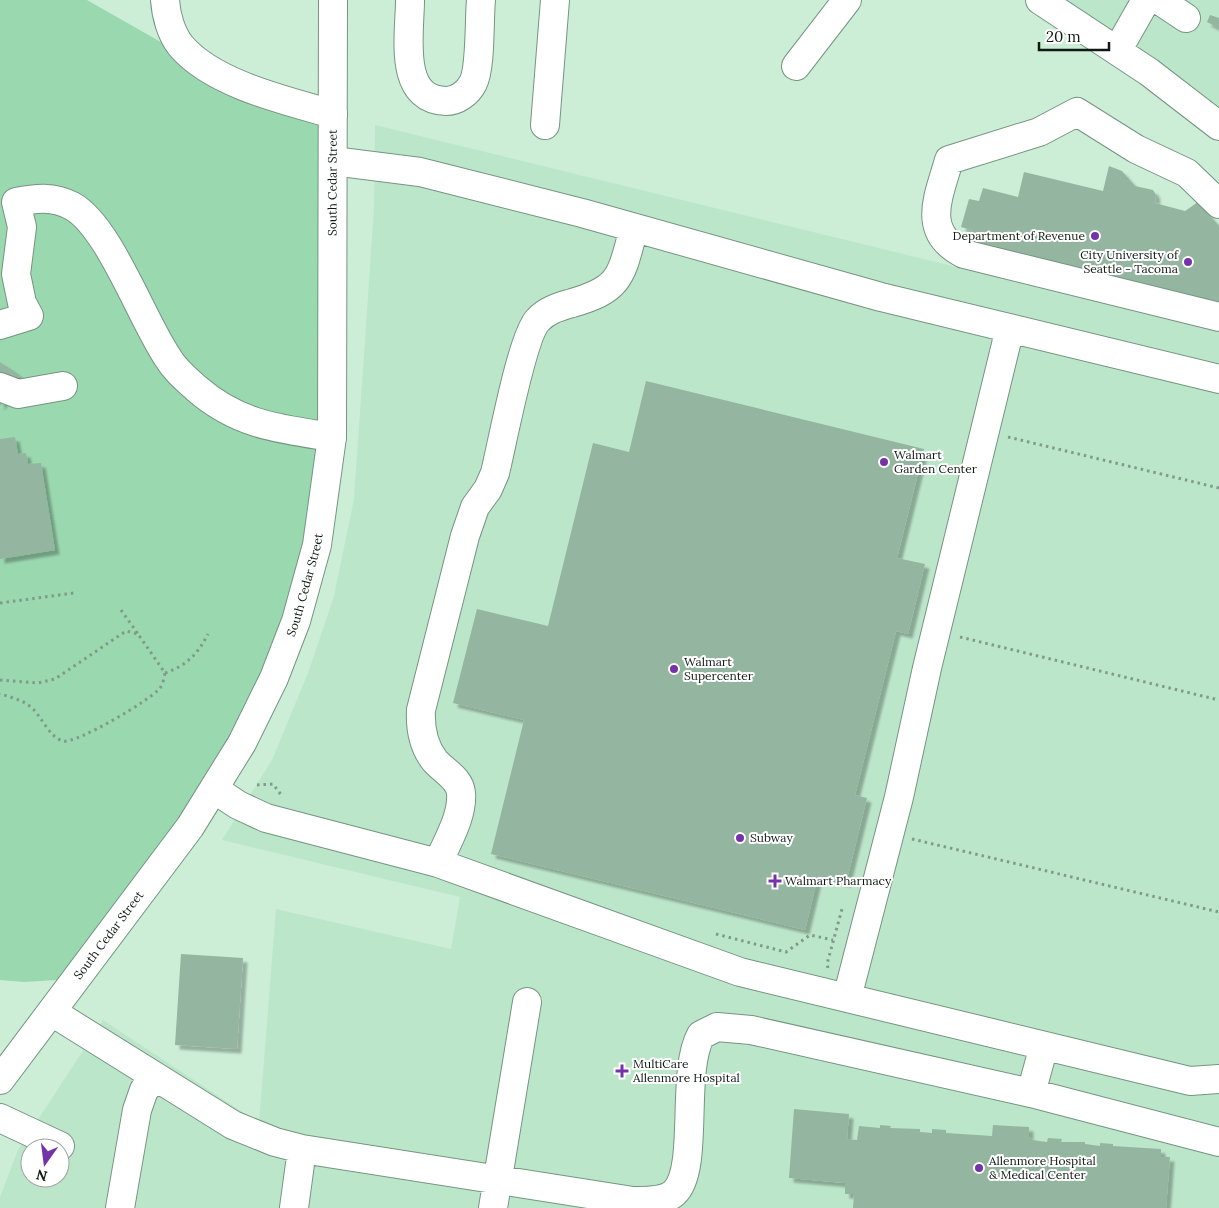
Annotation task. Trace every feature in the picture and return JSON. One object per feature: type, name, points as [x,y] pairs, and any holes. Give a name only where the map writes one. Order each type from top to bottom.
[{"type":"main road","points":[[165,0],[170,26],[180,46],[203,66],[260,93],[333,114]]},
{"type":"main road","name":"South Cedar Street","points":[[0,1080],[190,826],[214,789],[242,743],[274,678],[296,622],[317,545],[332,437],[333,0]]},
{"type":"main road","points":[[410,0],[410,65],[412,80],[423,94],[443,101],[462,96],[474,81],[481,0]]},
{"type":"main road","points":[[545,124],[555,0]]},
{"type":"main road","points":[[796,66],[847,0]]},
{"type":"main road","points":[[1040,0],[1117,51],[1209,116],[1219,126]]},
{"type":"main road","points":[[1117,51],[1146,0]]},
{"type":"main road","points":[[1158,0],[1186,18]]},
{"type":"main road","points":[[1219,204],[1187,173],[1136,149],[1077,112],[1039,132],[949,160],[936,214],[938,230],[946,242],[957,251],[970,256],[1219,317]]},
{"type":"main road","points":[[333,161],[420,172],[634,228],[881,297],[1219,379]]},
{"type":"main road","points":[[0,325],[29,316],[8,280],[22,227],[16,202],[46,198],[71,206],[84,215],[100,234],[168,358],[197,389],[223,408],[251,422],[277,429],[332,437]]},
{"type":"main road","points":[[438,863],[460,808],[461,792],[456,781],[435,760],[426,747],[420,727],[421,710],[465,536],[475,507],[488,489],[495,473],[527,342],[537,320],[551,309],[591,298],[611,287],[622,274],[634,228]]},
{"type":"main road","points":[[849,988],[890,834],[936,631],[1010,328]]},
{"type":"main road","points":[[0,387],[18,394],[63,386]]},
{"type":"main road","points":[[214,789],[238,805],[266,818],[438,863],[740,972],[849,988],[1044,1046],[1190,1081],[1219,1079]]},
{"type":"main road","points":[[493,1208],[527,1002]]},
{"type":"main road","points":[[52,1012],[239,1128],[275,1142],[302,1149],[634,1201],[650,1201],[675,1193],[681,1184],[686,1161],[692,1059],[696,1044],[701,1035],[717,1027],[751,1030],[1031,1093],[1219,1142]]},
{"type":"main road","points":[[1031,1093],[1044,1046]]},
{"type":"main road","points":[[120,1208],[137,1110],[144,1090],[156,1077]]},
{"type":"main road","points":[[0,1118],[43,1138]]},
{"type":"main road","points":[[294,1208],[302,1149]]},
{"type":"path","points":[[985,431],[1219,488]]},
{"type":"path","points":[[0,603],[74,593]]},
{"type":"path","points":[[121,610],[165,673]]},
{"type":"path","points":[[0,680],[38,683],[55,679],[126,631],[138,634]]},
{"type":"path","points":[[936,631],[1219,700]]},
{"type":"path","points":[[165,673],[185,665],[193,658],[208,634]]},
{"type":"path","points":[[0,694],[32,708],[56,738],[65,742],[77,738],[136,708],[161,687],[165,673]]},
{"type":"path","points":[[890,834],[1219,912]]},
{"type":"path","points":[[845,904],[840,913],[827,964],[830,973],[849,988]]},
{"type":"shaded area","points":[[0,0],[87,0],[203,66],[333,114],[332,437],[274,678],[87,965],[57,980],[24,982],[0,980]]},
{"type":"shaded area","points":[[1040,0],[1219,0],[1219,126]]},
{"type":"shaded area","points":[[375,125],[1219,331],[1219,1208],[0,1208],[0,1197],[20,1147],[20,1188],[70,1188],[70,1138],[26,1138],[103,1020],[259,1123],[276,909],[451,949],[460,897],[222,840],[272,760],[308,673],[334,596],[354,499],[374,209]]},
{"type":"building","points":[[1210,15],[1219,18],[1219,28],[1207,22]]},
{"type":"building","name":"Department of Revenue","points":[[1109,166],[1122,171],[1135,186],[1153,190],[1156,195],[1155,203],[1185,211],[1198,202],[1219,226],[1219,302],[969,241],[972,230],[961,227],[969,199],[979,201],[983,188],[1018,197],[1024,172],[1103,191]]},
{"type":"building","points":[[0,362],[20,375],[0,406]]},
{"type":"building","name":"Walmart Supercenter","points":[[646,381],[924,449],[897,558],[925,564],[908,634],[896,631],[855,795],[867,798],[846,883],[818,876],[805,930],[491,854],[524,720],[453,703],[477,609],[548,626],[593,443],[629,452]]},
{"type":"building","points":[[15,437],[18,454],[26,453],[28,464],[41,463],[55,550],[0,559],[0,439]]},
{"type":"building","points":[[181,954],[243,958],[237,1049],[175,1045]]},
{"type":"building","name":"Allenmore Hospital & Medical Center","points":[[794,1109],[849,1114],[847,1139],[857,1140],[859,1126],[880,1128],[880,1125],[891,1126],[890,1128],[920,1129],[920,1132],[932,1133],[932,1129],[946,1130],[946,1133],[992,1136],[993,1125],[1029,1127],[1029,1137],[1033,1137],[1032,1140],[1047,1142],[1048,1138],[1062,1139],[1061,1142],[1085,1142],[1085,1144],[1100,1146],[1100,1143],[1113,1144],[1113,1146],[1161,1149],[1161,1157],[1170,1157],[1166,1208],[853,1208],[854,1194],[845,1194],[845,1183],[789,1178]]},
{"type":"place","name":"Department of Revenue","points":[[1095,236]]},
{"type":"place","name":"City University of Seattle - Tacoma","points":[[1188,262]]},
{"type":"place","name":"Walmart Garden Center","points":[[884,462]]},
{"type":"place","name":"Walmart Supercenter","points":[[674,669]]},
{"type":"place","name":"Subway","points":[[740,838]]},
{"type":"place","name":"Walmart Pharmacy","points":[[775,881]]},
{"type":"place","name":"MultiCare Allenmore Hospital","points":[[622,1071]]},
{"type":"place","name":"Allenmore Hospital & Medical Center","points":[[979,1168]]}]
